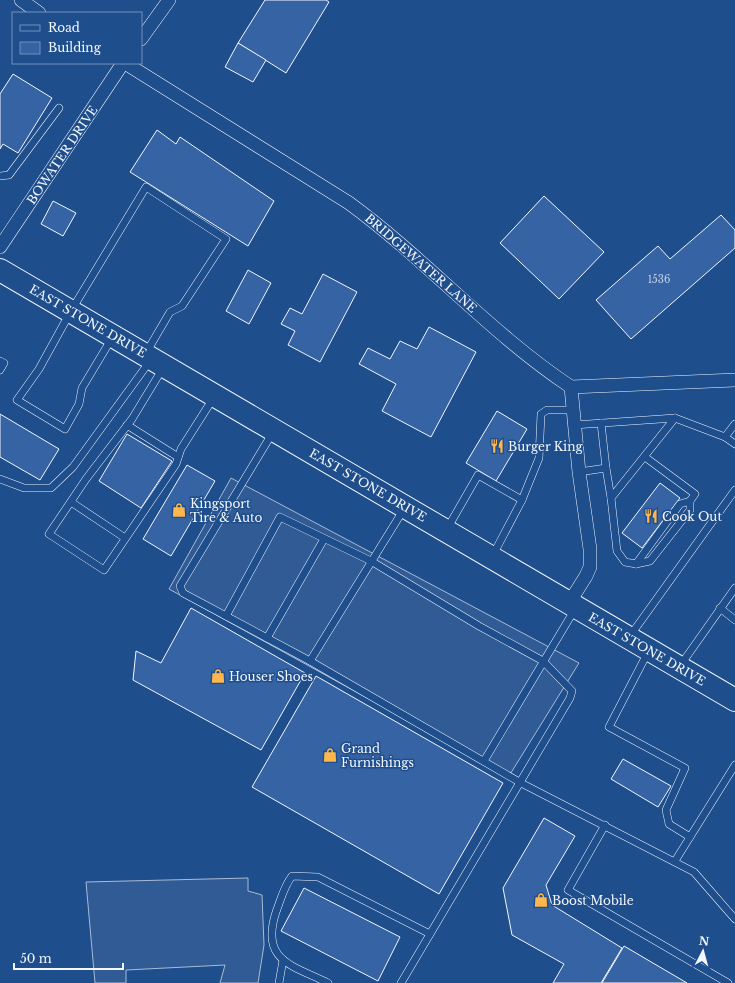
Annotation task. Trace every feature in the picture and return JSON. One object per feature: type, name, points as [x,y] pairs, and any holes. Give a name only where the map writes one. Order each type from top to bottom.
[{"type":"highway","name":"EAST STONE DRIVE","points":[[0,270],[572,605],[679,667],[733,696]]},
{"type":"street","points":[[21,0],[38,12]]},
{"type":"street","points":[[142,38],[169,0]]},
{"type":"street","name":"BOWATER DRIVE","points":[[0,247],[123,64]]},
{"type":"street","name":"BRIDGEWATER LANE","points":[[126,64],[349,203],[381,226],[486,319],[555,376],[571,387]]},
{"type":"street","points":[[572,605],[590,567],[590,549],[579,472],[571,387],[735,380]]},
{"type":"lane","points":[[0,176],[9,175],[59,108]]},
{"type":"lane","points":[[113,336],[82,388],[79,404],[65,429],[17,400],[39,369],[71,311],[146,187],[226,238],[182,306],[170,312],[132,419],[49,534],[104,570],[176,464],[181,449],[214,396]]},
{"type":"lane","points":[[0,479],[24,488],[51,488],[73,467],[154,360]]},
{"type":"lane","points":[[0,361],[4,363],[0,370]]},
{"type":"lane","points":[[492,558],[522,500],[539,458],[541,414],[547,410],[573,410]]},
{"type":"lane","points":[[574,425],[675,418],[725,437],[735,444]]},
{"type":"lane","points":[[611,498],[675,418]]},
{"type":"lane","points":[[601,423],[617,550],[626,562],[636,564],[650,561],[690,510],[690,501],[695,494],[645,456]]},
{"type":"lane","points":[[725,437],[735,424]]},
{"type":"lane","points":[[127,425],[178,457]]},
{"type":"lane","points":[[274,430],[180,586],[183,593],[310,661],[521,783],[694,872],[734,915]]},
{"type":"lane","points":[[579,472],[606,468]]},
{"type":"lane","points":[[446,531],[478,475],[522,500]]},
{"type":"lane","points":[[629,638],[735,490]]},
{"type":"lane","points":[[636,564],[680,504],[690,501]]},
{"type":"lane","points":[[71,502],[125,538]]},
{"type":"lane","points":[[310,661],[406,507]]},
{"type":"lane","points":[[226,616],[280,517],[371,561],[479,626],[543,661],[572,691],[570,698],[521,783],[401,983]]},
{"type":"lane","points":[[267,638],[324,539]]},
{"type":"lane","points":[[679,667],[735,588]]},
{"type":"lane","points":[[484,761],[543,661],[572,605]]},
{"type":"lane","points":[[720,608],[735,620]]},
{"type":"lane","points":[[650,650],[610,727],[685,768],[666,810],[669,824],[690,837]]},
{"type":"lane","points":[[675,861],[735,765]]},
{"type":"lane","points":[[605,826],[568,890],[728,983]]},
{"type":"lane","points":[[328,983],[283,960],[275,953],[272,944],[274,918],[286,883],[292,876],[303,875],[323,880],[430,934]]},
{"type":"lane","points":[[279,983],[283,960]]},
{"type":"shaded area","points":[[231,478],[579,663],[509,776],[169,589]]},
{"type":"shaded area","points":[[248,878],[248,891],[262,895],[264,945],[258,983],[220,983],[225,965],[126,970],[126,983],[95,983],[86,882]]},
{"type":"building","points":[[265,0],[326,0],[329,2],[286,73],[238,43]]},
{"type":"building","points":[[238,43],[266,60],[253,82],[225,67]]},
{"type":"building","points":[[13,74],[52,98],[18,153],[3,144],[0,149],[0,94]]},
{"type":"building","points":[[157,130],[176,144],[180,137],[274,201],[248,246],[130,172]]},
{"type":"building","points":[[544,196],[604,252],[559,299],[500,243]]},
{"type":"building","points":[[53,201],[76,213],[63,236],[41,224]]},
{"type":"building","points":[[721,215],[735,230],[735,248],[631,339],[596,300],[658,246],[670,259]]},
{"type":"building","points":[[248,270],[271,283],[249,324],[226,311]]},
{"type":"building","points":[[323,274],[357,292],[320,362],[288,345],[295,331],[281,324],[290,308],[302,314]]},
{"type":"building","points":[[429,327],[476,352],[431,437],[382,411],[396,384],[359,364],[368,348],[390,359],[400,341],[417,349]]},
{"type":"building","name":"Burger King","points":[[497,411],[527,429],[496,481],[466,463]]},
{"type":"building","points":[[0,414],[59,449],[40,480],[0,457]]},
{"type":"building","points":[[127,434],[172,461],[141,508],[99,481]]},
{"type":"building","name":"Kingsport Tire & Auto","points":[[187,465],[215,481],[171,556],[143,539]]},
{"type":"building","name":"Cook Out","points":[[660,483],[680,498],[642,548],[622,533]]},
{"type":"building","name":"Houser Shoes","points":[[191,608],[305,673],[261,750],[133,680],[136,651],[161,663]]},
{"type":"building","points":[[316,676],[503,783],[439,894],[252,787]]},
{"type":"building","points":[[623,759],[671,786],[658,807],[611,779]]},
{"type":"building","points":[[544,818],[575,836],[546,885],[552,905],[622,948],[601,983],[553,983],[564,964],[512,935],[503,888]]},
{"type":"building","points":[[304,888],[400,937],[378,981],[281,931]]},
{"type":"building","points":[[624,946],[687,983],[602,983]]},
{"type":"place","name":"Burger King","points":[[497,446]]},
{"type":"place","name":"Kingsport Tire & Auto","points":[[179,510]]},
{"type":"place","name":"Cook Out","points":[[651,516]]},
{"type":"place","name":"Houser Shoes","points":[[218,676]]},
{"type":"place","name":"Grand Furnishings","points":[[330,755]]},
{"type":"place","name":"Boost Mobile","points":[[541,900]]}]
